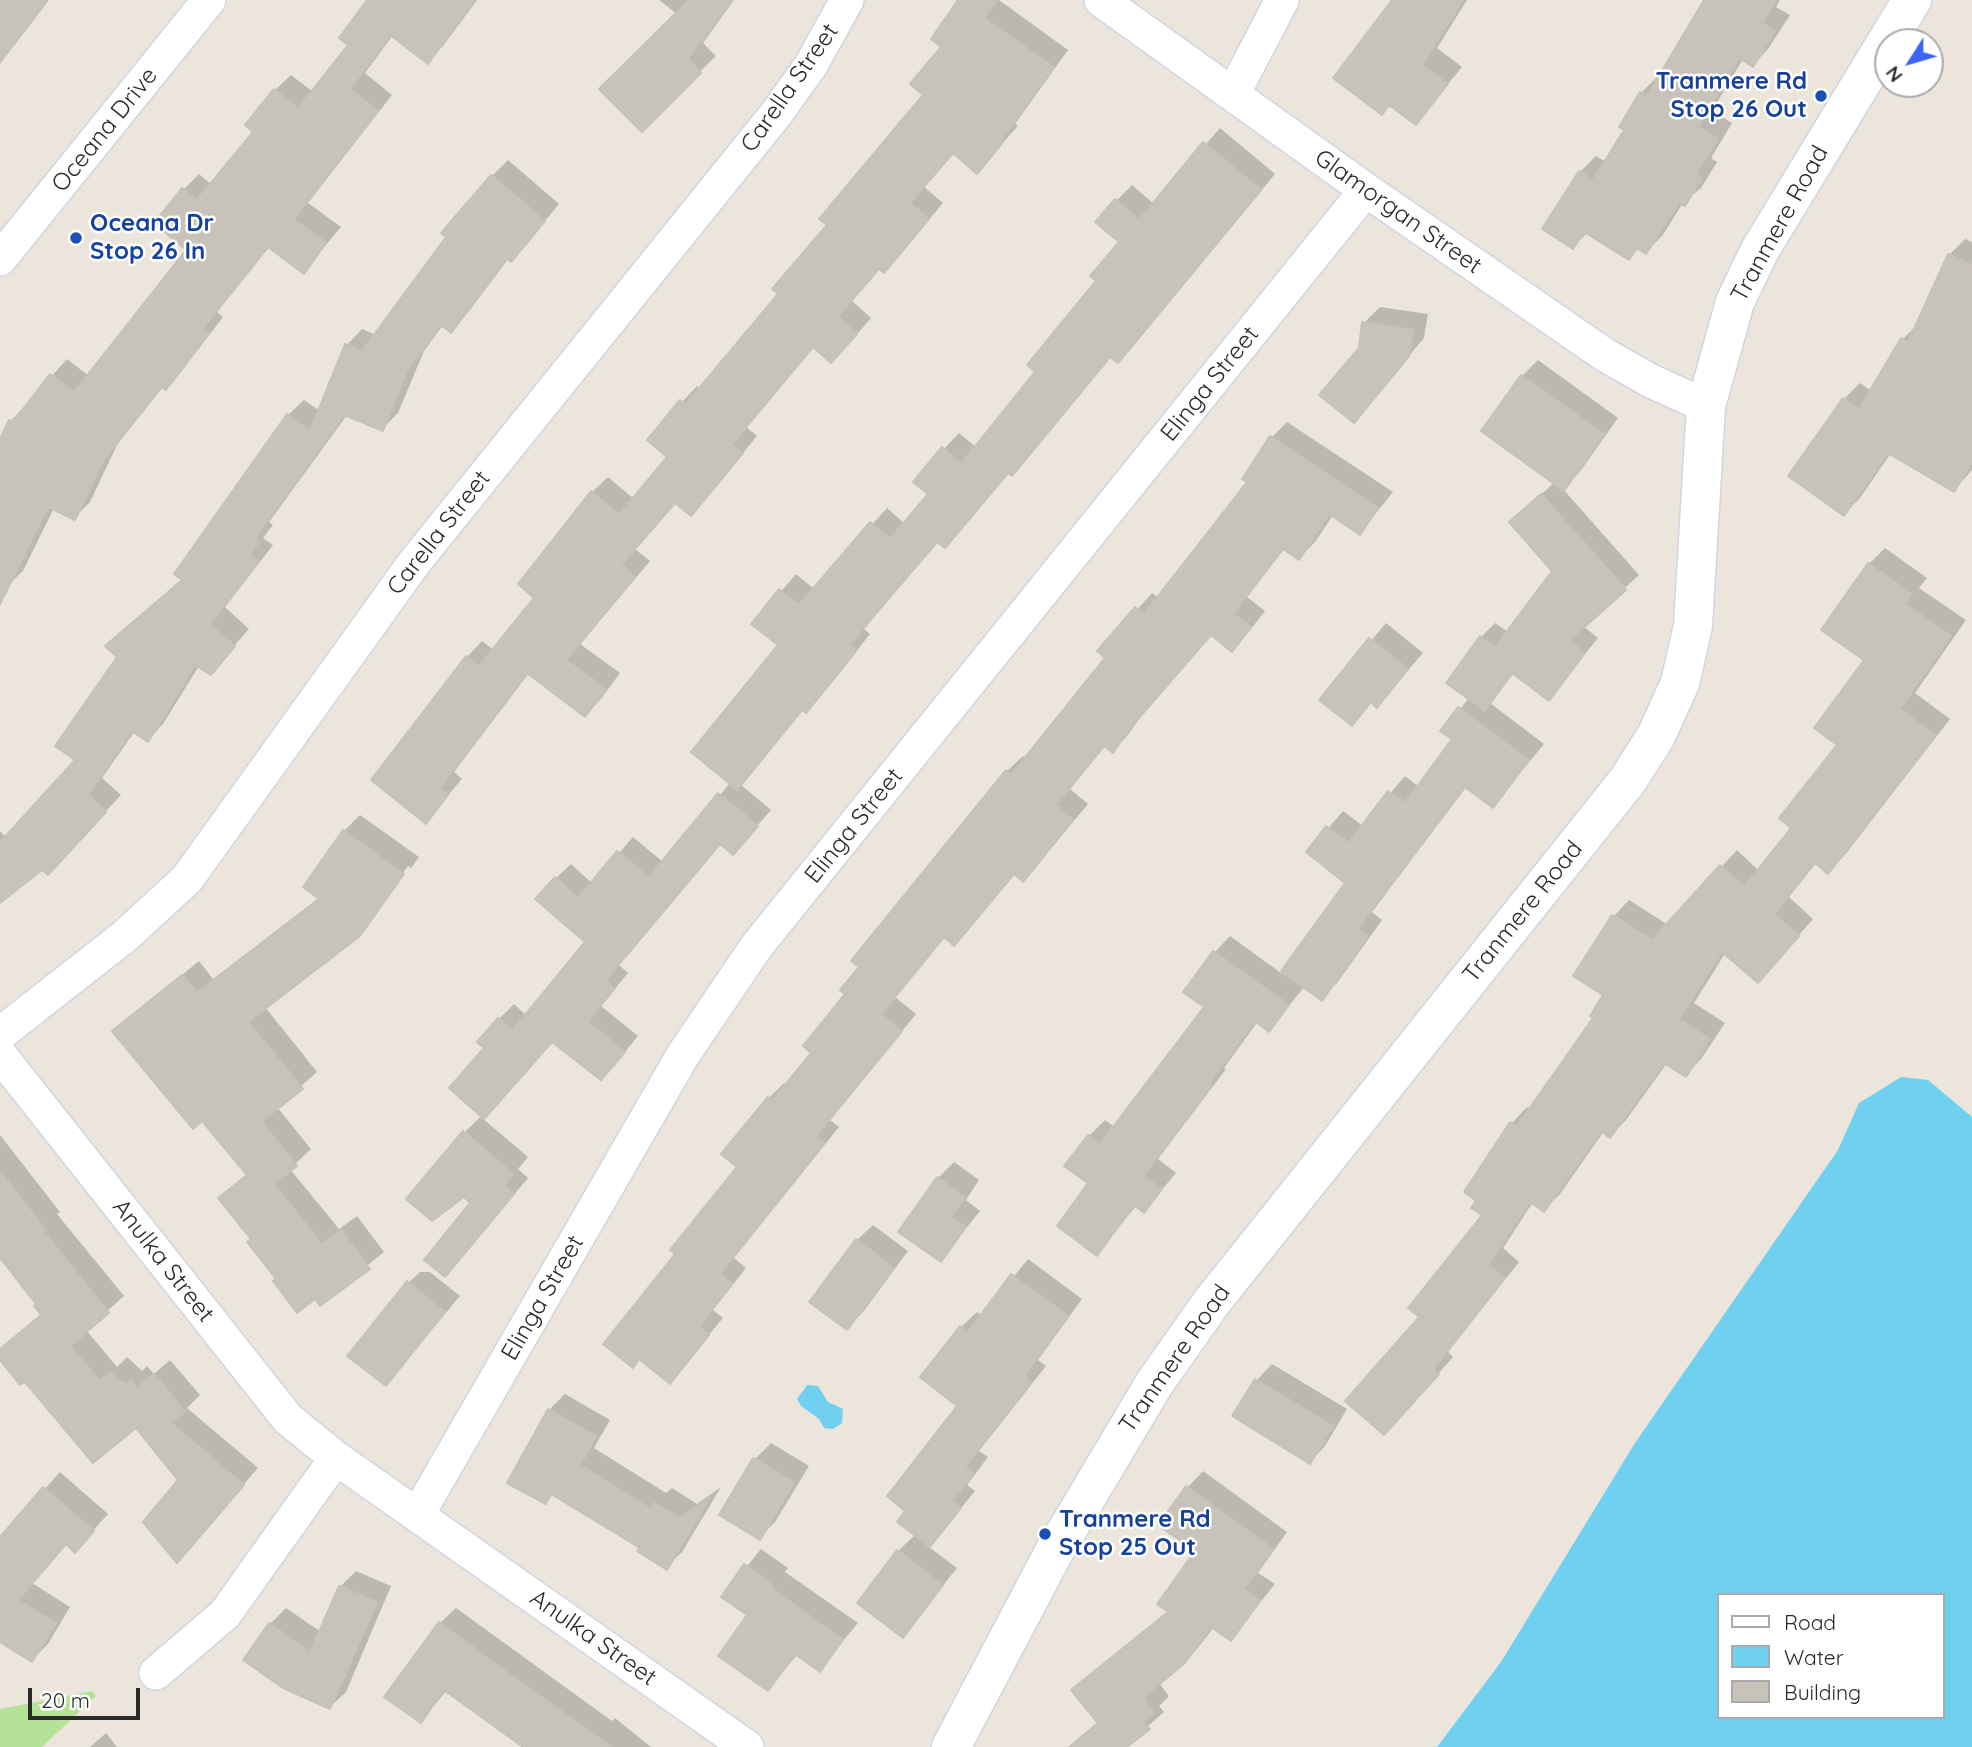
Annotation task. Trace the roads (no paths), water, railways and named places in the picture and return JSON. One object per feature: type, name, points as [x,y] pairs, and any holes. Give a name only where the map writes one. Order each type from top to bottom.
[{"type":"street","name":"Oceana Drive","points":[[0,259],[209,0]]},
{"type":"street","name":"Carella Street","points":[[0,1034],[125,936],[187,878],[414,563],[776,114],[811,65],[847,0]]},
{"type":"street","name":"Glamorgan Street","points":[[1101,0],[1366,190],[1605,355],[1651,381],[1706,406]]},
{"type":"street","points":[[1233,94],[1282,0]]},
{"type":"street","name":"Tranmere Road","points":[[951,1747],[1054,1552],[1154,1384],[1220,1292],[1628,780],[1656,736],[1680,683],[1693,626],[1706,406],[1718,351],[1735,302],[1760,250],[1912,0]]},
{"type":"street","name":"Elinga Street","points":[[418,1514],[683,1055],[749,957],[1366,190]]},
{"type":"street","name":"Anulka Street","points":[[0,1055],[288,1419],[335,1458],[747,1747]]},
{"type":"street","points":[[156,1672],[225,1614],[335,1458]]},
{"type":"water","points":[[1901,1077],[1928,1080],[1972,1117],[1972,1747],[1437,1747],[1501,1662],[1635,1443],[1838,1150],[1859,1103]]},
{"type":"water","points":[[807,1385],[818,1386],[828,1402],[843,1409],[842,1423],[833,1429],[824,1428],[819,1419],[801,1406],[797,1399]]},
{"type":"place","name":"Tranmere Rd Stop 26 Out","points":[[1821,96]]},
{"type":"place","name":"Oceana Dr Stop 26 In","points":[[76,238]]},
{"type":"place","name":"Tranmere Rd Stop 25 Out","points":[[1045,1534]]}]
